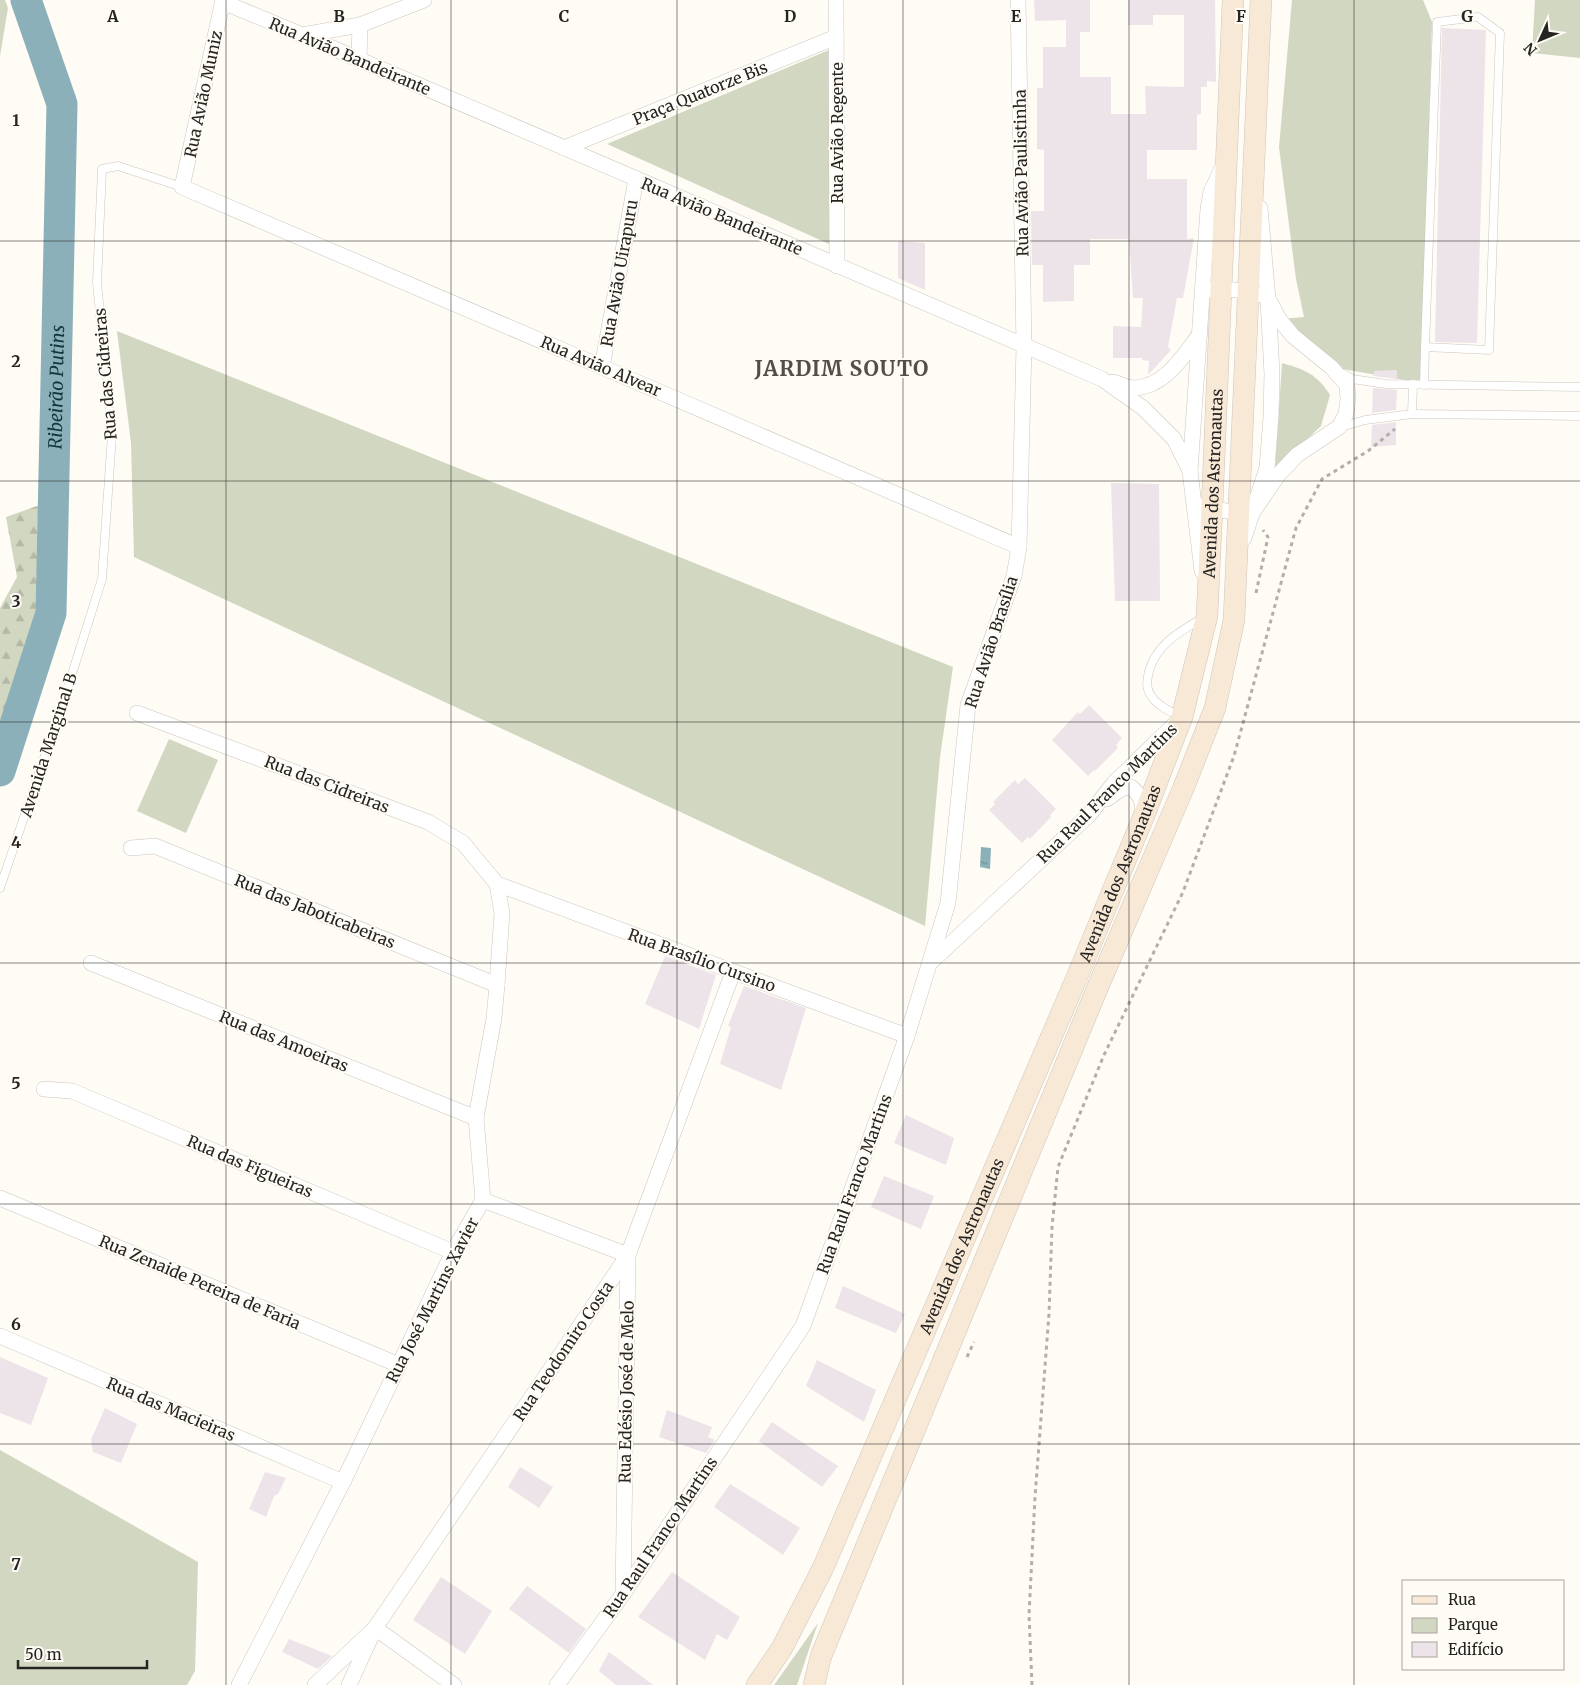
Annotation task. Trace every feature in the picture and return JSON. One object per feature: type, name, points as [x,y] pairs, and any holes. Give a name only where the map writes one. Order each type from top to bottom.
[{"type":"main road","name":"Avenida dos Astronautas","points":[[757,1685],[782,1648],[823,1568],[1077,978],[1143,818],[1182,717],[1206,616],[1204,507],[1211,290],[1226,158],[1233,0]]},
{"type":"main road","name":"Avenida dos Astronautas","points":[[814,1685],[821,1656],[1067,1061],[1183,789],[1215,708],[1234,620],[1237,564],[1245,515],[1248,291],[1261,0]]},
{"type":"street","points":[[302,35],[360,25],[424,0]]},
{"type":"street","name":"Rua Avião Regente","points":[[836,0],[837,266]]},
{"type":"street","name":"Rua Avião Paulistinha","points":[[1018,0],[1024,346]]},
{"type":"street","name":"Rua Avião Bandeirante","points":[[223,1],[1102,379],[1143,408],[1174,439],[1190,471]]},
{"type":"street","name":"Rua Avião Muniz","points":[[182,188],[223,1]]},
{"type":"street","points":[[359,59],[360,25]]},
{"type":"street","name":"Praça Quatorze Bis","points":[[564,148],[836,37]]},
{"type":"street","points":[[1245,515],[1267,468],[1271,417],[1272,374],[1268,299],[1254,150]]},
{"type":"street","name":"Rua Avião Uirapuru","points":[[602,366],[636,180]]},
{"type":"street","name":"Rua Avião Alvear","points":[[182,188],[602,366],[1019,547]]},
{"type":"street","points":[[1211,290],[1248,291],[1268,299],[1279,320],[1293,336],[1331,367],[1347,385],[1346,414],[1339,428],[1298,455],[1279,474],[1245,515],[1204,507],[1190,471],[1200,334],[1211,290]]},
{"type":"street","points":[[1102,379],[1134,388],[1148,386],[1163,378],[1173,369],[1200,334]]},
{"type":"street","name":"Rua Avião Brasília","points":[[929,964],[948,903],[968,705],[1014,576],[1019,547],[1024,346]]},
{"type":"street","name":"Rua das Cidreiras","points":[[137,712],[428,822],[463,843],[497,884]]},
{"type":"street","name":"Rua Raul Franco Martins","points":[[556,1685],[623,1594],[803,1326],[907,1036],[929,964],[1090,815],[1114,783],[1182,717]]},
{"type":"street","points":[[1090,815],[1109,797],[1121,789],[1131,787],[1140,794],[1143,802],[1143,818]]},
{"type":"street","name":"Rua das Jaboticabeiras","points":[[131,848],[155,846],[497,985]]},
{"type":"street","name":"Rua Brasílio Cursino","points":[[497,884],[907,1036]]},
{"type":"street","name":"Rua José Martins Xavier","points":[[239,1685],[343,1482],[453,1252],[483,1200],[476,1118],[494,1018],[497,985],[502,913],[497,884]]},
{"type":"street","name":"Rua das Amoeiras","points":[[91,963],[476,1118]]},
{"type":"street","name":"Rua Teodomiro Costa","points":[[315,1685],[375,1628],[628,1255],[733,972]]},
{"type":"street","name":"Rua das Figueiras","points":[[44,1090],[72,1091],[453,1252]]},
{"type":"street","name":"Rua Zenaide Pereira de Faria","points":[[0,1198],[400,1365]]},
{"type":"street","points":[[483,1200],[628,1255]]},
{"type":"street","name":"Rua Edésio José de Melo","points":[[623,1594],[628,1255]]},
{"type":"street","name":"Rua das Macieiras","points":[[0,1336],[343,1482]]},
{"type":"street","points":[[348,1685],[375,1628],[454,1685]]},
{"type":"lane","points":[[1424,384],[1425,347],[1437,22],[1478,17],[1500,34],[1489,350],[1425,347]]},
{"type":"lane","name":"Rua das Cidreiras","points":[[77,659],[102,579],[112,435],[96,284],[102,169],[118,166],[182,188]]},
{"type":"lane","points":[[1331,367],[1352,379],[1386,384],[1580,387]]},
{"type":"lane","points":[[1412,414],[1413,384]]},
{"type":"lane","points":[[1339,428],[1365,420],[1412,414],[1580,416]]},
{"type":"lane","points":[[1182,717],[1164,708],[1152,697],[1146,684],[1152,661],[1164,644],[1206,616]]},
{"type":"lane","name":"Avenida Marginal B","points":[[0,888],[77,659]]},
{"type":"path","points":[[1032,1685],[1030,1615],[1035,1497],[1050,1314],[1052,1227],[1058,1167],[1104,1055],[1183,892],[1234,756],[1296,528],[1322,479],[1368,450],[1412,414]]},
{"type":"green space","points":[[0,0],[5,0],[8,8],[0,56]]},
{"type":"green space","points":[[1292,0],[1423,0],[1432,22],[1422,383],[1331,367],[1282,319],[1304,317],[1296,279],[1279,147]]},
{"type":"green space","points":[[1535,0],[1580,0],[1580,58],[1532,53]]},
{"type":"green space","points":[[829,50],[829,244],[607,144]]},
{"type":"green space","points":[[117,331],[953,667],[940,757],[925,926],[134,557],[131,443]]},
{"type":"green space","points":[[1282,363],[1310,374],[1321,382],[1330,395],[1321,426],[1275,469]]},
{"type":"green space","points":[[54,500],[51,613],[0,771],[0,608],[17,577],[6,517]]},
{"type":"green space","points":[[169,739],[218,760],[186,833],[137,811]]},
{"type":"green space","points":[[0,1450],[198,1562],[195,1671],[187,1685],[0,1685]]},
{"type":"green space","points":[[818,1623],[797,1685],[774,1685]]},
{"type":"water","points":[[981,847],[991,848],[990,869],[980,867]]},
{"type":"building","points":[[1034,0],[1090,0],[1090,32],[1080,32],[1080,77],[1111,77],[1111,114],[1146,114],[1145,86],[1184,87],[1184,15],[1153,15],[1153,25],[1128,25],[1128,0],[1215,0],[1216,82],[1207,81],[1207,87],[1201,87],[1201,114],[1197,115],[1197,150],[1147,150],[1147,179],[1187,179],[1187,239],[1194,238],[1183,298],[1177,298],[1168,347],[1171,350],[1148,375],[1149,361],[1142,360],[1142,358],[1113,358],[1113,326],[1141,327],[1143,298],[1133,298],[1129,239],[1090,239],[1090,265],[1074,265],[1074,301],[1043,302],[1043,265],[1032,265],[1031,211],[1044,211],[1044,150],[1037,149],[1037,88],[1043,88],[1043,47],[1066,47],[1066,20],[1035,21]]},
{"type":"building","points":[[1442,28],[1486,30],[1477,343],[1435,342]]},
{"type":"building","points":[[898,241],[925,243],[925,290],[898,278]]},
{"type":"building","points":[[1397,370],[1397,379],[1373,376],[1374,371]]},
{"type":"building","points":[[1373,388],[1397,390],[1396,410],[1372,413]]},
{"type":"building","points":[[1396,422],[1396,445],[1371,447],[1372,425]]},
{"type":"building","points":[[1111,483],[1159,484],[1160,601],[1115,601]]},
{"type":"building","points":[[1089,705],[1122,738],[1116,745],[1118,748],[1088,776],[1052,740],[1078,712],[1080,714]]},
{"type":"building","points":[[1025,778],[1056,809],[1030,839],[1028,837],[1022,843],[989,810],[995,804],[993,802],[1015,780],[1018,784]]},
{"type":"building","points":[[665,956],[716,975],[699,1029],[645,1004]]},
{"type":"building","points":[[744,986],[806,1008],[781,1090],[720,1064],[731,1027],[728,1026]]},
{"type":"building","points":[[906,1115],[954,1138],[946,1165],[894,1143]]},
{"type":"building","points":[[884,1176],[934,1196],[921,1229],[871,1207]]},
{"type":"building","points":[[843,1286],[905,1314],[896,1333],[835,1308]]},
{"type":"building","points":[[0,1357],[48,1378],[31,1425],[0,1413]]},
{"type":"building","points":[[817,1360],[876,1390],[864,1422],[806,1386]]},
{"type":"building","points":[[105,1408],[137,1424],[121,1463],[93,1452],[91,1440]]},
{"type":"building","points":[[667,1410],[712,1427],[708,1437],[715,1440],[706,1453],[659,1437]]},
{"type":"building","points":[[772,1422],[838,1466],[822,1487],[759,1441]]},
{"type":"building","points":[[520,1467],[553,1487],[539,1508],[508,1487]]},
{"type":"building","points":[[265,1472],[286,1478],[278,1494],[274,1496],[266,1517],[249,1509]]},
{"type":"building","points":[[730,1484],[800,1528],[783,1555],[714,1507]]},
{"type":"building","points":[[672,1572],[740,1617],[727,1640],[717,1634],[705,1660],[638,1617]]},
{"type":"building","points":[[441,1577],[492,1611],[465,1654],[413,1620]]},
{"type":"building","points":[[527,1586],[586,1629],[569,1653],[509,1609]]},
{"type":"building","points":[[289,1639],[332,1656],[318,1669],[282,1652]]},
{"type":"building","points":[[609,1652],[653,1685],[616,1685],[599,1671]]},
{"type":"waterway","name":"Ribeirão Putins","points":[[0,771],[51,613],[62,104],[26,0]]},
{"type":"district","name":"JARDIM SOUTO","points":[[842,368]]}]
